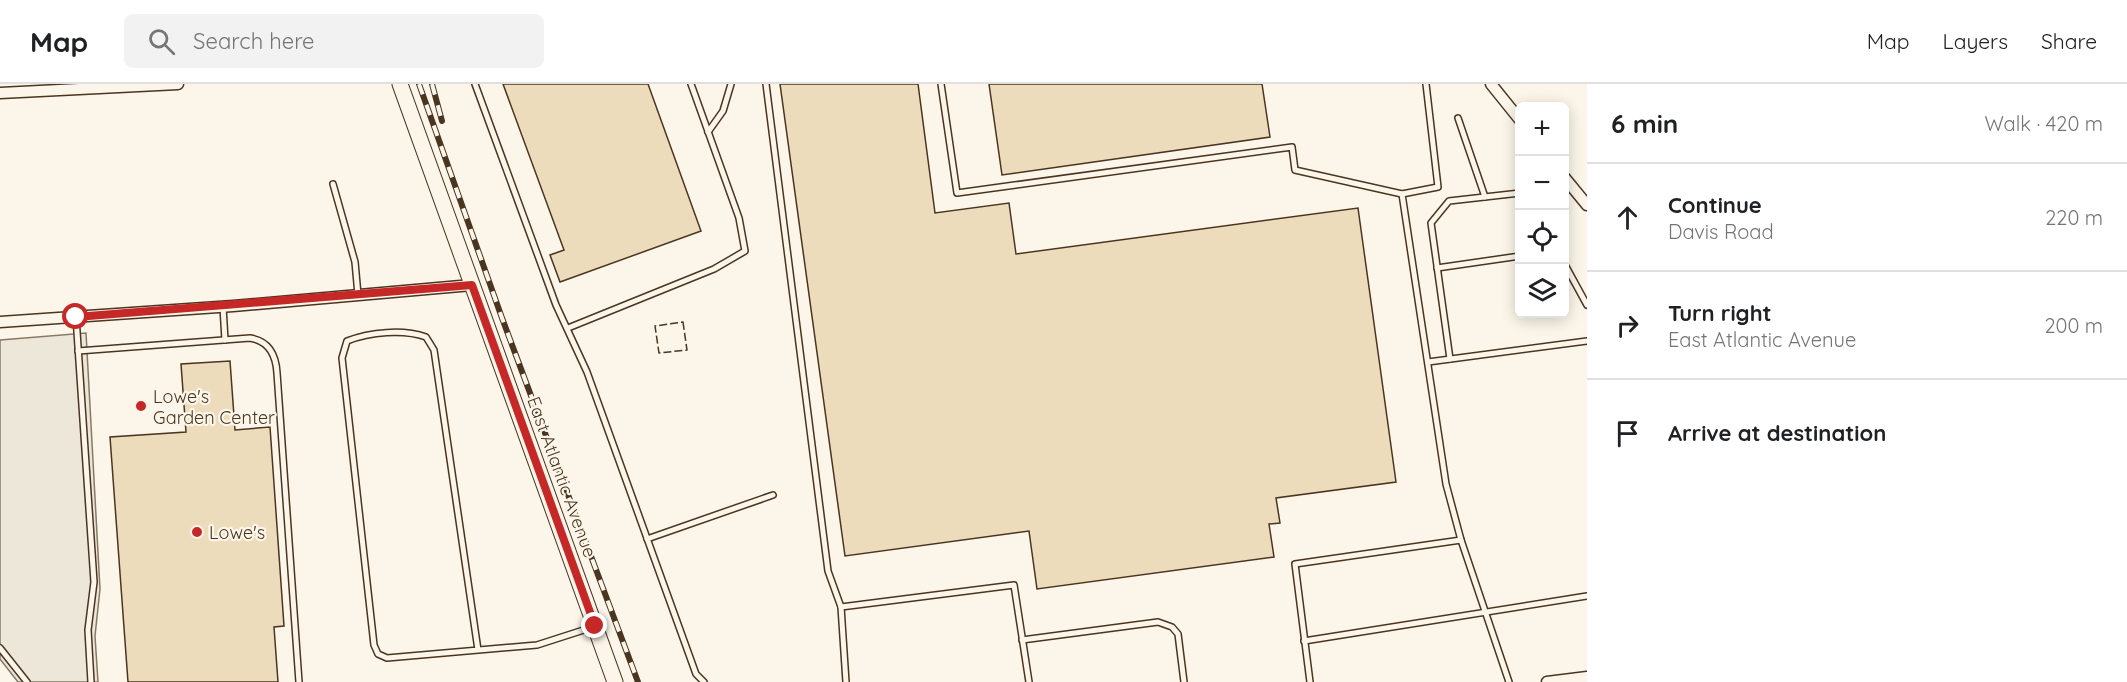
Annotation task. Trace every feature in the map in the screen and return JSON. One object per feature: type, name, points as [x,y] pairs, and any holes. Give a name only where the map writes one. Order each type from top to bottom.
[{"type":"street","points":[[0,93],[178,84]]},
{"type":"street","name":"East Atlantic Avenue","points":[[400,84],[615,682]]},
{"type":"street","points":[[1491,84],[1515,114]]},
{"type":"street","points":[[1569,183],[1587,205]]},
{"type":"street","points":[[0,322],[223,307],[472,285]]},
{"type":"street","points":[[1547,682],[1587,677]]},
{"type":"lane","points":[[475,84],[556,305],[587,372],[696,674],[704,682]]},
{"type":"lane","points":[[568,328],[714,269],[745,251],[739,218],[691,84]]},
{"type":"lane","points":[[708,132],[723,111],[730,84]]},
{"type":"lane","points":[[766,84],[828,571],[842,607],[846,682]]},
{"type":"lane","points":[[940,84],[957,194],[1292,147],[1294,170],[1401,194],[1438,187],[1426,84]]},
{"type":"lane","points":[[1458,118],[1485,197]]},
{"type":"lane","points":[[333,184],[355,262],[358,295]]},
{"type":"lane","points":[[1401,194],[1446,484],[1461,540],[1509,682]]},
{"type":"lane","points":[[1450,359],[1431,223],[1449,201],[1515,194]]},
{"type":"lane","points":[[1437,268],[1515,257]]},
{"type":"lane","points":[[1565,264],[1587,305]]},
{"type":"lane","points":[[223,307],[225,339]]},
{"type":"lane","points":[[76,317],[94,582],[88,630],[91,682]]},
{"type":"lane","points":[[478,650],[434,350],[426,337],[411,332],[358,337],[347,341],[342,358],[374,645],[378,654],[387,658],[537,645],[595,626]]},
{"type":"lane","points":[[78,351],[225,339],[260,339],[276,359],[299,682]]},
{"type":"lane","points":[[1428,362],[1587,341]]},
{"type":"lane","points":[[647,539],[773,495]]},
{"type":"lane","points":[[1310,682],[1295,564],[1461,540]]},
{"type":"lane","points":[[842,607],[1014,585],[1029,682]]},
{"type":"lane","points":[[1304,641],[1587,596]]},
{"type":"lane","points":[[1022,640],[1158,622],[1172,627],[1178,634],[1184,682]]},
{"type":"lane","points":[[0,648],[27,682]]},
{"type":"shaded area","points":[[86,333],[100,589],[95,636],[98,682],[18,682],[0,659],[0,340]]},
{"type":"building","points":[[503,84],[648,84],[701,231],[560,282],[550,255],[564,250]]},
{"type":"building","points":[[780,84],[918,84],[935,213],[1009,203],[1016,254],[1358,208],[1396,482],[1276,498],[1280,523],[1269,524],[1274,557],[1037,589],[1029,531],[845,556]]},
{"type":"building","points":[[989,84],[1262,84],[1270,137],[1002,175]]},
{"type":"building","name":"Lowe's","points":[[230,361],[235,430],[270,427],[284,626],[274,627],[278,682],[128,682],[110,437],[186,432],[181,364]]},
{"type":"railway","points":[[419,84],[502,318],[638,682]]},
{"type":"railway","points":[[432,84],[442,121]]},
{"type":"fence","points":[[683,322],[687,350],[659,353],[655,326],[683,322]]},
{"type":"place","name":"Lowe's Garden Center","points":[[141,406]]},
{"type":"place","name":"Lowe's","points":[[197,532]]},
{"type":"route","points":[[76,317],[472,285],[595,626]]}]
